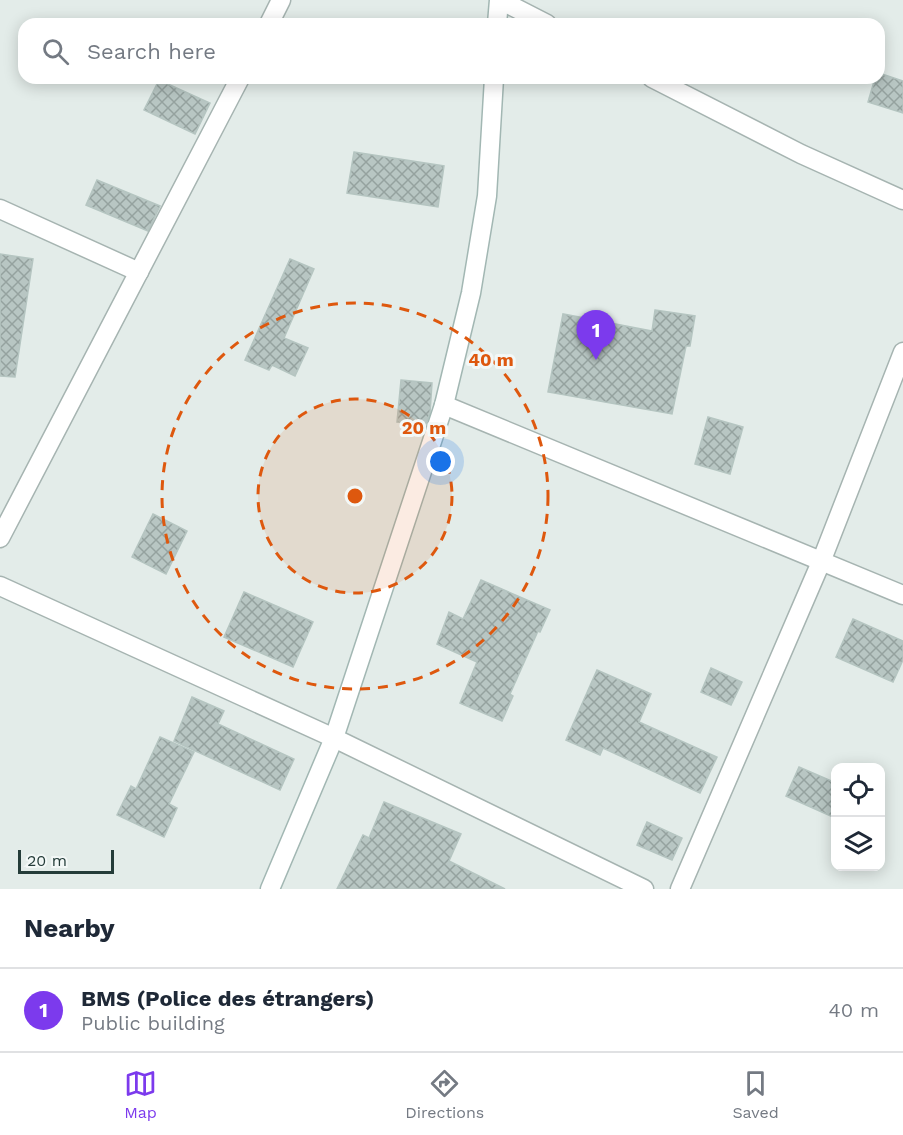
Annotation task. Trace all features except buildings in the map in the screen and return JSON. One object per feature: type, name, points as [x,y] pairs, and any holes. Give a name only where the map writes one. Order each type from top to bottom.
[{"type":"street","points":[[271,18],[281,0]]},
{"type":"street","points":[[498,18],[499,0],[535,18]]},
{"type":"street","points":[[0,538],[237,84]]},
{"type":"street","points":[[270,889],[334,738],[444,405],[471,293],[487,196],[494,84]]},
{"type":"street","points":[[664,84],[801,154],[903,200]]},
{"type":"street","points":[[0,209],[140,272]]},
{"type":"street","points":[[680,889],[821,562],[903,352]]},
{"type":"street","points":[[444,405],[903,595]]},
{"type":"street","points":[[0,585],[334,738],[644,889]]},
{"type":"place","name":"BMS (Police des étrangers)","points":[[596,360]]}]
